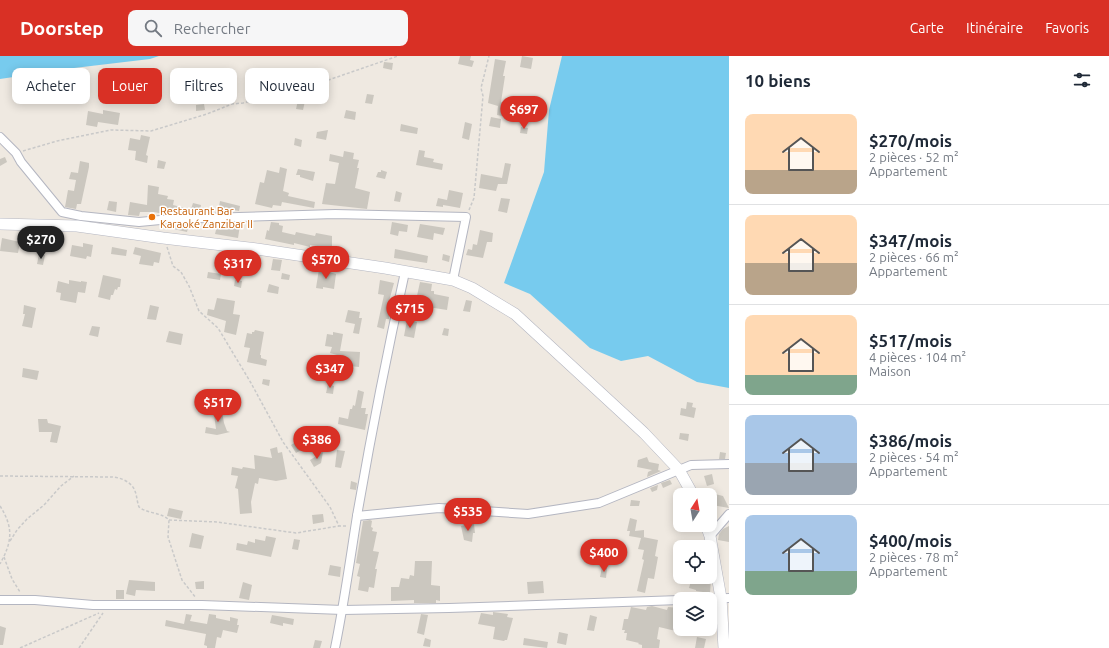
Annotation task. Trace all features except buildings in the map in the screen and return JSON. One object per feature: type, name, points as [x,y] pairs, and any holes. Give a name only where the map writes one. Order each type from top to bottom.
[{"type":"main road","points":[[0,224],[77,226],[358,263],[454,280],[472,288],[515,314],[644,433],[679,470],[689,488]]},
{"type":"main road","points":[[709,532],[725,598],[724,648]]},
{"type":"street","points":[[0,137],[64,212],[81,216],[128,233]]},
{"type":"street","points":[[49,225],[63,217],[64,212]]},
{"type":"street","points":[[81,216],[137,222],[171,219],[335,214],[466,217],[454,280]]},
{"type":"street","points":[[148,236],[152,221]]},
{"type":"street","points":[[335,648],[343,610],[357,516],[384,372],[405,272]]},
{"type":"street","points":[[357,516],[439,508],[509,513],[536,512],[598,503],[694,464],[729,464]]},
{"type":"street","points":[[710,536],[729,514]]},
{"type":"street","points":[[0,600],[31,600],[93,605],[202,605],[343,610],[673,600]]},
{"type":"path","points":[[15,153],[57,141],[111,130],[151,131],[206,114],[232,104],[243,103],[311,86],[398,56]]},
{"type":"path","points":[[466,217],[474,198],[482,96],[481,88],[489,56]]},
{"type":"path","points":[[163,238],[167,245],[173,266],[181,272],[189,286],[199,311],[218,328],[251,383],[283,442],[330,508],[339,526]]},
{"type":"path","points":[[0,476],[74,476],[111,477],[120,479],[130,484],[134,488],[138,505],[141,509],[160,515],[169,520],[217,522],[297,533],[339,526],[356,526]]},
{"type":"path","points":[[10,541],[24,522],[44,505],[61,486],[74,476]]},
{"type":"path","points":[[0,506],[10,527],[11,533],[10,541],[0,564]]},
{"type":"path","points":[[169,520],[168,537],[182,580],[202,605]]},
{"type":"path","points":[[4,557],[15,585],[23,596],[31,600]]},
{"type":"path","points":[[20,648],[104,611],[79,648]]},
{"type":"water","points":[[0,56],[159,56],[150,59],[74,68],[12,68],[12,77],[0,79]]},
{"type":"water","points":[[562,56],[729,56],[729,388],[697,382],[648,356],[621,361],[590,348],[530,294],[504,283],[544,172],[549,110]]},
{"type":"place","name":"Restaurant Bar Karaoké Zanzibar II","points":[[152,217]]}]
